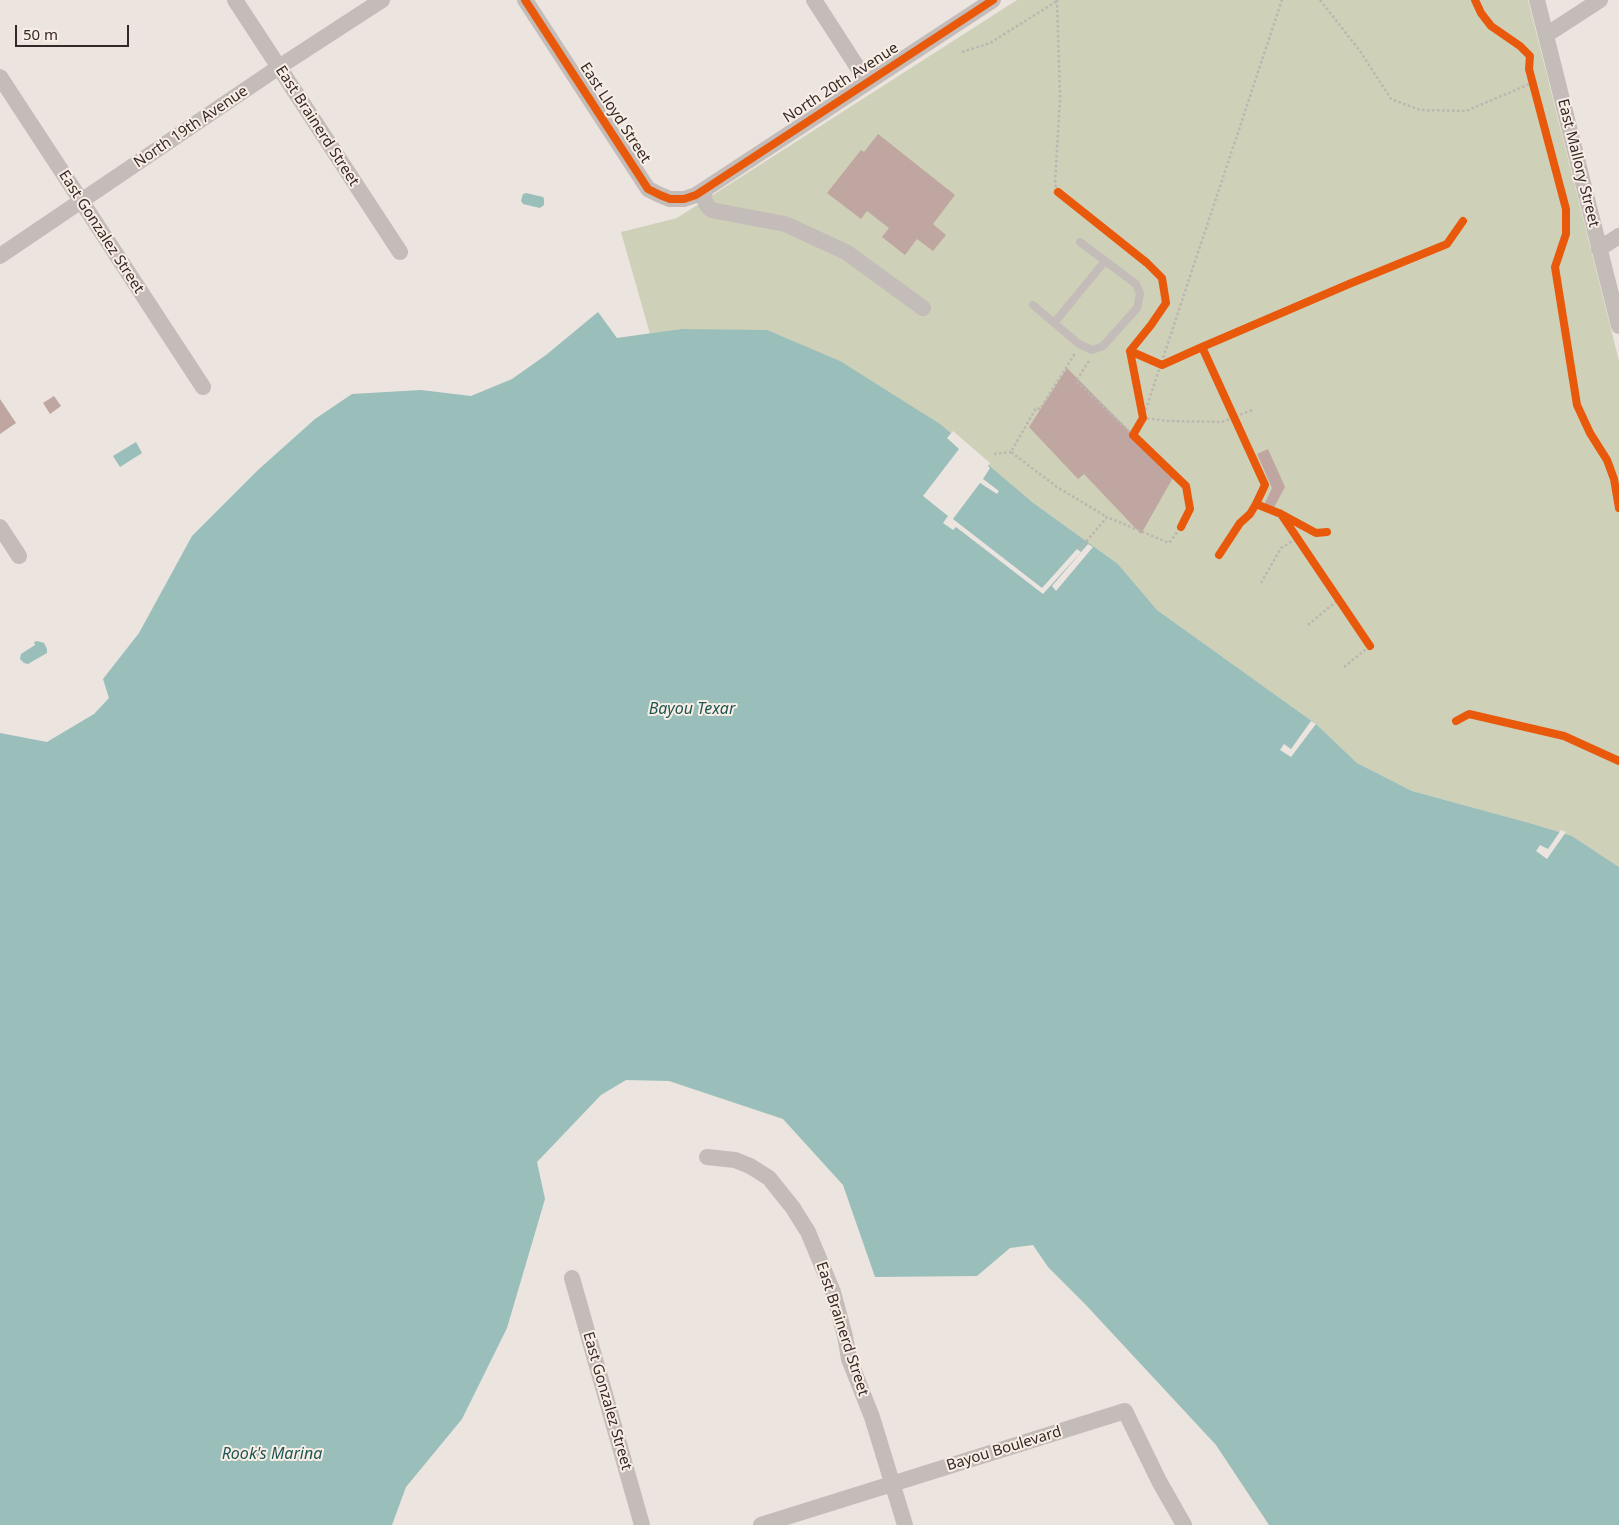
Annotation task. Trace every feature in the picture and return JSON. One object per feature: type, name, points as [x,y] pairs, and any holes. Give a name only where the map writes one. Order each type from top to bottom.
[{"type":"street","name":"East Brainerd Street","points":[[235,0],[400,252]]},
{"type":"street","name":"North 19th Avenue","points":[[0,256],[279,67],[382,0]]},
{"type":"street","name":"East Lloyd Street","points":[[525,0],[648,189],[670,199],[684,199],[696,195],[705,189]]},
{"type":"street","points":[[814,0],[867,82]]},
{"type":"street","name":"North 20th Avenue","points":[[705,189],[993,0]]},
{"type":"street","name":"East Mallory Street","points":[[1538,0],[1619,326]]},
{"type":"street","points":[[1546,35],[1600,0]]},
{"type":"street","name":"East Gonzalez Street","points":[[0,77],[203,387]]},
{"type":"street","points":[[705,189],[704,198],[711,210],[785,224],[829,244],[846,252],[923,308]]},
{"type":"street","points":[[1600,249],[1619,236]]},
{"type":"street","points":[[0,527],[19,556]]},
{"type":"street","name":"East Brainerd Street","points":[[707,1157],[735,1160],[750,1166],[769,1178],[793,1208],[808,1232],[833,1292],[849,1359],[872,1417],[905,1525]]},
{"type":"street","name":"East Gonzalez Street","points":[[572,1278],[642,1525]]},
{"type":"street","name":"Bayou Boulevard","points":[[760,1525],[1125,1411],[1159,1481],[1184,1525]]},
{"type":"lane","points":[[1033,305],[1079,344],[1092,350],[1103,346],[1138,308],[1140,294],[1136,284],[1080,242]]},
{"type":"lane","points":[[1054,323],[1104,261]]},
{"type":"path","points":[[1057,0],[1060,96],[1055,184],[1058,192],[1147,263],[1162,278],[1166,303],[1130,351]]},
{"type":"path","points":[[962,52],[990,43],[1057,0]]},
{"type":"path","points":[[1133,435],[1144,418],[1282,0]]},
{"type":"path","points":[[1320,0],[1360,51],[1391,99],[1420,110],[1466,111],[1533,83]]},
{"type":"path","points":[[1475,0],[1481,13],[1491,26],[1520,46],[1530,56],[1529,69],[1566,209],[1566,234],[1555,267],[1578,405],[1590,433],[1607,460],[1614,479],[1619,508]]},
{"type":"path","points":[[1130,351],[1162,365],[1447,244],[1463,221]]},
{"type":"path","points":[[1202,347],[1265,484],[1250,514],[1240,523],[1219,555]]},
{"type":"path","points":[[1130,351],[1144,418]]},
{"type":"path","points":[[994,454],[1011,452],[1056,488],[1107,517],[1169,543],[1181,527],[1190,509],[1186,486],[1076,382],[1089,361],[1074,355],[1040,409],[1036,408],[1011,452]]},
{"type":"path","points":[[1144,418],[1169,421],[1222,422],[1252,410]]},
{"type":"path","points":[[1256,504],[1281,514],[1316,533],[1327,532]]},
{"type":"path","points":[[1281,514],[1370,646],[1344,667]]},
{"type":"path","points":[[1079,550],[1107,517]]},
{"type":"path","points":[[1261,583],[1281,548],[1297,538]]},
{"type":"path","points":[[1308,625],[1338,599]]},
{"type":"path","points":[[1456,721],[1469,714],[1564,736],[1619,762]]},
{"type":"green space","points":[[1017,0],[1528,0],[1619,361],[1619,867],[1572,836],[1412,791],[1357,763],[1316,724],[1157,610],[1118,564],[1032,502],[681,329],[650,334],[621,232],[677,218]]},
{"type":"water","points":[[523,194],[543,197],[544,205],[540,208],[523,204],[521,201]]},
{"type":"water","name":"Bayou Texar","points":[[598,312],[617,338],[681,329],[767,330],[840,361],[940,424],[1032,502],[1118,564],[1157,610],[1316,724],[1357,763],[1412,791],[1572,836],[1619,867],[1619,1525],[1269,1525],[1216,1445],[1085,1304],[1048,1267],[1033,1245],[1010,1248],[977,1276],[875,1277],[843,1185],[783,1119],[669,1081],[626,1080],[601,1095],[537,1162],[545,1199],[507,1328],[462,1419],[406,1487],[392,1525],[0,1525],[0,733],[47,742],[94,714],[109,698],[103,679],[139,633],[192,536],[258,470],[315,419],[352,394],[421,390],[471,396],[512,379],[546,355]]},
{"type":"water","points":[[136,442],[142,453],[120,467],[113,456]]},
{"type":"water","points":[[34,642],[44,643],[47,653],[28,664],[24,663],[20,659],[21,654],[35,645]]},
{"type":"pier","points":[[953,431],[990,463],[988,466],[990,468],[983,479],[999,491],[997,494],[980,483],[953,519],[1042,588],[1077,549],[1081,552],[1043,594],[956,527],[953,530],[943,523],[948,516],[923,496],[959,449],[947,438]]},
{"type":"pier","points":[[1088,544],[1093,547],[1056,591],[1052,586]]},
{"type":"pier","points":[[1311,721],[1316,724],[1291,757],[1280,750],[1284,744],[1291,749]]},
{"type":"pier","points":[[1561,830],[1566,832],[1547,859],[1536,851],[1540,845],[1548,849]]},
{"type":"building","points":[[878,134],[955,195],[933,224],[946,235],[933,251],[917,239],[905,255],[882,237],[889,228],[867,211],[861,219],[827,193],[861,150],[864,152]]},
{"type":"building","points":[[1067,368],[1174,476],[1141,534],[1084,474],[1078,479],[1029,427]]},
{"type":"building","points":[[54,396],[61,406],[50,414],[43,403]]},
{"type":"building","points":[[0,399],[16,423],[0,434]]},
{"type":"building","points":[[1268,449],[1285,487],[1273,509],[1264,505],[1272,488],[1257,454]]},
{"type":"cycle path","points":[[525,0],[648,189],[670,199],[684,199],[696,195],[993,0]]},
{"type":"cycle path","points":[[1475,0],[1481,13],[1491,26],[1520,46],[1530,56],[1529,69],[1566,209],[1566,234],[1555,267],[1577,405],[1590,433],[1607,460],[1614,479],[1619,508]]},
{"type":"cycle path","points":[[1058,192],[1147,263],[1162,278],[1166,303],[1130,351],[1143,418],[1133,435],[1186,486],[1190,509],[1181,527]]},
{"type":"cycle path","points":[[1256,504],[1265,485],[1202,347],[1447,244],[1463,221]]},
{"type":"cycle path","points":[[1130,351],[1162,365],[1202,347]]},
{"type":"cycle path","points":[[1219,555],[1240,523],[1250,514],[1256,504],[1281,514],[1316,533],[1327,532]]},
{"type":"cycle path","points":[[1281,514],[1370,646]]},
{"type":"cycle path","points":[[1456,721],[1469,714],[1564,736],[1619,761]]},
{"type":"water label","name":"Rook's Marina","points":[[272,1454]]}]
